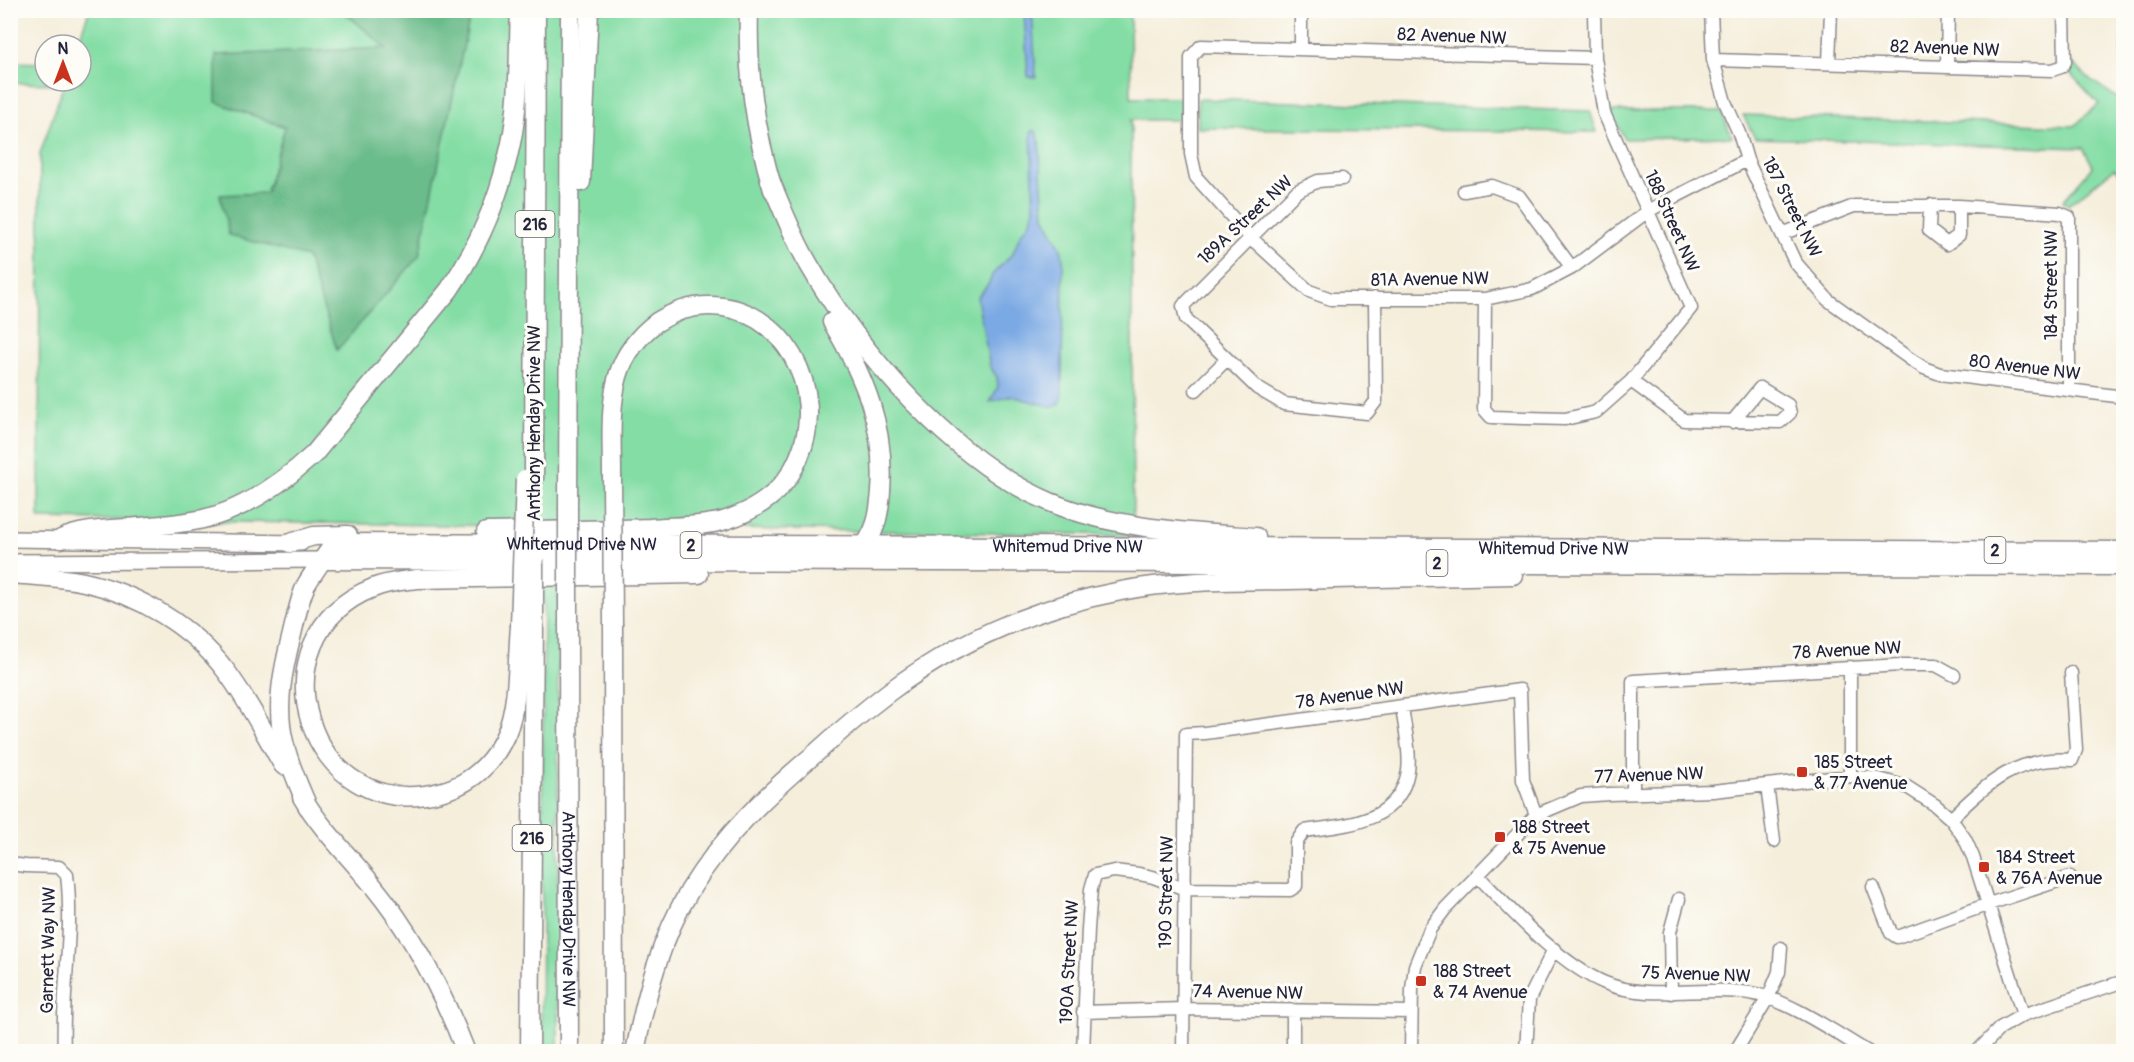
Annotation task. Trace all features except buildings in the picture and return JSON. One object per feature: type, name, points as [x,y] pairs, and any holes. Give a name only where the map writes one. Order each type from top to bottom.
[{"type":"highway","points":[[61,539],[77,532],[170,525],[205,519],[263,494],[292,474],[314,454],[449,290],[469,261],[488,224],[501,188],[512,142],[520,10]]},
{"type":"highway","name":"Anthony Henday Drive NW","points":[[530,1052],[526,625],[530,479],[534,437],[536,10]]},
{"type":"highway","name":"Anthony Henday Drive NW","points":[[569,1052],[570,10]]},
{"type":"highway","points":[[569,284],[577,262],[589,10]]},
{"type":"highway","points":[[750,10],[750,88],[770,180],[784,226],[800,264],[850,353],[867,390],[878,427],[882,478],[879,514],[874,531],[848,563]]},
{"type":"highway","points":[[770,180],[806,261],[845,324],[924,411],[969,454],[1008,481],[1051,502],[1116,523],[1221,534],[1441,549]]},
{"type":"highway","points":[[290,543],[314,536],[686,526],[725,520],[770,499],[794,470],[803,448],[807,424],[806,387],[799,366],[779,335],[754,316],[719,306],[697,306],[677,311],[649,328],[637,341],[618,376],[613,405],[612,476],[613,625],[614,1052]]},
{"type":"highway","points":[[308,807],[284,741],[280,717],[281,690],[297,611],[306,585],[334,543]]},
{"type":"highway","name":"Whitemud Drive NW","points":[[334,543],[2124,551]]},
{"type":"highway","name":"Whitemud Drive NW","points":[[323,560],[2124,566]]},
{"type":"highway","points":[[526,625],[514,705],[507,733],[492,758],[464,783],[444,791],[420,795],[396,795],[382,792],[344,772],[318,743],[310,724],[305,699],[305,673],[313,645],[328,622],[344,605],[358,595],[386,584],[417,579],[925,571],[1009,563]]},
{"type":"highway","points":[[634,1052],[643,1006],[670,930],[690,891],[709,862],[747,816],[780,782],[890,691],[933,662],[982,636],[1018,620],[1059,606],[1134,589],[1233,581],[1520,575],[1580,564]]},
{"type":"highway","points":[[10,574],[50,577],[93,585],[131,598],[157,611],[192,635],[226,671],[308,807],[375,888],[423,960],[452,1017],[466,1052]]},
{"type":"main road","name":"Whitemud Drive NW","points":[[10,539],[334,543]]},
{"type":"main road","name":"Whitemud Drive NW","points":[[10,562],[323,560]]},
{"type":"street","points":[[1301,10],[1301,49]]},
{"type":"street","name":"188 Street NW","points":[[1485,299],[1484,409],[1491,417],[1512,418],[1565,419],[1596,412],[1631,381],[1691,308],[1604,112],[1595,58],[1594,10]]},
{"type":"street","name":"187 Street NW","points":[[1711,10],[1713,60],[1725,102],[1748,160],[1795,262],[1828,300],[1924,368]]},
{"type":"street","points":[[1829,63],[1831,10]]},
{"type":"street","points":[[1947,66],[1948,10]]},
{"type":"street","name":"82 Avenue NW","points":[[1713,60],[2052,70],[2061,67],[2065,62],[2064,10]]},
{"type":"street","name":"82 Avenue NW","points":[[1196,177],[1191,154],[1191,57],[1201,46],[1595,58]]},
{"type":"street","name":"81A Avenue NW","points":[[1196,177],[1250,237],[1309,291],[1331,298],[1485,299],[1532,289],[1572,268],[1648,211],[1748,160]]},
{"type":"street","name":"189A Street NW","points":[[1227,358],[1186,319],[1183,306],[1297,191],[1318,181],[1342,178]]},
{"type":"street","points":[[1464,191],[1492,186],[1519,196],[1572,268]]},
{"type":"street","points":[[1782,234],[1854,206],[1930,205],[1959,206],[1959,235],[1947,244],[1929,230],[1930,205]]},
{"type":"street","name":"184 Street NW","points":[[1959,206],[2060,213],[2069,217],[2069,390]]},
{"type":"street","points":[[1196,390],[1227,358],[1257,388],[1284,404],[1367,413],[1376,401],[1375,298]]},
{"type":"street","name":"80 Avenue NW","points":[[1924,368],[1958,377],[2124,397]]},
{"type":"street","points":[[1631,381],[1684,420],[1731,422]]},
{"type":"street","name":"78 Avenue NW","points":[[1633,793],[1633,681],[1850,667],[1936,665],[1954,675]]},
{"type":"street","points":[[1850,667],[1850,776]]},
{"type":"street","points":[[2023,1015],[1989,904],[1965,839],[1951,819],[1974,795],[2008,772],[2025,764],[2060,759],[2072,760],[2076,750],[2071,673]]},
{"type":"street","name":"78 Avenue NW","points":[[1186,734],[1520,690],[1523,780],[1536,815]]},
{"type":"street","points":[[1185,889],[1290,890],[1296,886],[1296,843],[1304,831],[1368,820],[1383,812],[1402,787],[1408,772],[1408,758],[1402,706]]},
{"type":"street","name":"190 Street NW","points":[[1183,1052],[1186,734]]},
{"type":"street","name":"77 Avenue NW","points":[[1536,815],[1581,796],[1713,791],[1850,776],[1879,779],[1907,788],[1935,805],[1951,819]]},
{"type":"street","points":[[1767,785],[1774,841]]},
{"type":"street","points":[[1411,1052],[1412,988],[1415,966],[1430,929],[1445,909],[1536,815]]},
{"type":"street","name":"Garnett Way NW","points":[[10,864],[59,867],[67,875],[68,958],[64,1052]]},
{"type":"street","name":"190A Street NW","points":[[1083,1052],[1083,1012],[1091,889],[1095,875],[1114,871],[1138,873],[1185,889]]},
{"type":"street","name":"75 Avenue NW","points":[[1477,875],[1517,916],[1554,949],[1584,974],[1608,985],[1635,991],[1671,993],[1732,991],[1769,996],[1868,1052]]},
{"type":"street","points":[[1873,887],[1891,933],[1897,937],[2070,877]]},
{"type":"street","points":[[1671,993],[1671,932],[1679,899]]},
{"type":"street","points":[[1735,1052],[1769,996],[1779,972],[1781,948]]},
{"type":"street","points":[[1526,1052],[1529,999],[1554,949]]},
{"type":"street","points":[[1977,1052],[2000,1028],[2023,1015],[2124,981]]},
{"type":"street","name":"74 Avenue NW","points":[[1083,1012],[1183,1010],[1412,1012]]},
{"type":"street","points":[[1293,1011],[1293,1052]]},
{"type":"green space","points":[[89,11],[1130,11],[1131,98],[1181,98],[1181,120],[1131,120],[1133,535],[39,519],[40,154],[61,93],[93,93],[93,33],[81,33]]},
{"type":"green space","points":[[343,11],[471,11],[419,256],[337,350],[307,257],[229,235],[220,195],[266,193],[285,127],[216,102],[216,55],[386,48]]},
{"type":"green space","points":[[2122,11],[2124,11],[2123,177],[2114,169],[2068,205],[2063,201],[2093,166],[2083,148],[1755,138],[1743,115],[2074,126],[2099,104],[2067,70],[2072,63],[2087,77],[2123,102]]},
{"type":"green space","points":[[11,62],[33,63],[33,83],[11,83]]},
{"type":"green space","points":[[1198,99],[1590,111],[1597,132],[1198,128]]},
{"type":"green space","points":[[1609,111],[1721,111],[1732,137],[1625,139]]},
{"type":"green space","points":[[544,584],[558,584],[558,1051],[541,1052]]},
{"type":"water","points":[[1024,11],[1032,11],[1036,77],[1028,77]]},
{"type":"water","points":[[1033,130],[1036,131],[1039,140],[1044,216],[1061,248],[1063,259],[1062,394],[1060,404],[1053,407],[1011,396],[990,402],[998,387],[997,377],[990,367],[977,298],[989,283],[992,275],[1013,253],[1020,235],[1031,221],[1034,209],[1031,133]]},
{"type":"place","name":"185 Street & 77 Avenue","points":[[1802,772]]},
{"type":"place","name":"188 Street & 75 Avenue","points":[[1500,837]]},
{"type":"place","name":"184 Street & 76A Avenue","points":[[1984,867]]},
{"type":"place","name":"188 Street & 74 Avenue","points":[[1421,981]]}]
